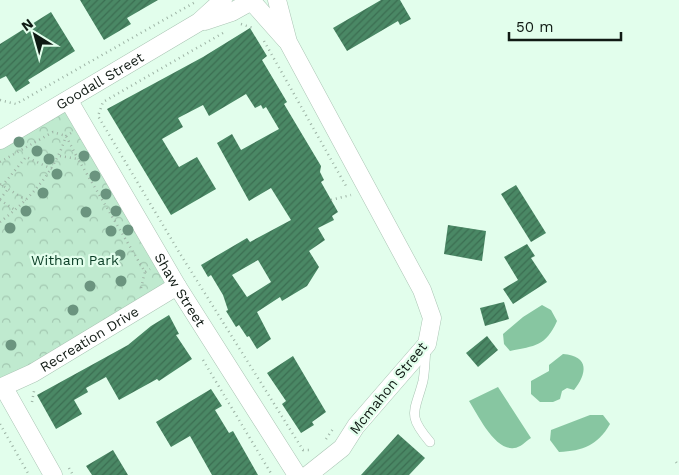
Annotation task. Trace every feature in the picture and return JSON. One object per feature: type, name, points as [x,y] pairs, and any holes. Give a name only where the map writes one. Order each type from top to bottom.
[{"type":"street","name":"Goodall Street","points":[[0,140],[200,22],[223,0]]},
{"type":"street","points":[[277,0],[288,42]]},
{"type":"street","name":"Goodall Street","points":[[200,22],[256,2]]},
{"type":"street","points":[[256,2],[288,42]]},
{"type":"street","name":"Mcmahon Street","points":[[288,42],[422,290],[432,318],[427,344],[356,426],[342,448],[308,475]]},
{"type":"street","name":"Shaw Street","points":[[69,101],[178,286],[297,475]]},
{"type":"street","name":"Recreation Drive","points":[[2,388],[32,374],[178,286]]},
{"type":"street","points":[[2,388],[60,471]]},
{"type":"lane","points":[[427,344],[422,381],[415,399],[414,415],[420,430],[430,442]]},
{"type":"path","points":[[0,100],[16,104],[198,0]]},
{"type":"path","points":[[233,28],[240,24],[257,29]]},
{"type":"path","points":[[226,32],[103,102],[98,116],[179,252],[303,450],[317,450]]},
{"type":"path","points":[[262,37],[354,200]]},
{"type":"path","points":[[0,222],[26,200],[52,169],[60,156],[66,136],[83,126]]},
{"type":"path","points":[[0,162],[53,132],[66,136],[145,272],[163,261]]},
{"type":"path","points":[[24,149],[26,157]]},
{"type":"path","points":[[60,156],[78,159]]},
{"type":"path","points":[[26,157],[52,169]]},
{"type":"path","points":[[26,157],[1,185],[26,200]]},
{"type":"path","points":[[8,189],[0,199],[15,210]]},
{"type":"path","points":[[331,200],[351,195]]},
{"type":"path","points":[[199,354],[272,475]]},
{"type":"path","points":[[35,387],[31,401],[36,409]]},
{"type":"path","points":[[322,445],[338,422]]},
{"type":"path","points":[[0,424],[29,475]]},
{"type":"path","points":[[676,462],[679,466]]},
{"type":"path","points":[[60,471],[73,475]]},
{"type":"green space","name":"Witham Park","points":[[69,101],[177,286],[0,388],[0,140]]},
{"type":"shaded area","points":[[542,305],[551,310],[557,321],[549,336],[539,344],[510,351],[504,344],[503,334],[523,317]]},
{"type":"shaded area","points":[[563,354],[572,355],[582,362],[584,367],[582,378],[574,390],[567,388],[562,391],[560,399],[553,402],[540,402],[531,394],[531,381],[549,371],[549,365]]},
{"type":"shaded area","points":[[498,387],[531,438],[516,448],[500,444],[494,438],[482,423],[469,401]]},
{"type":"shaded area","points":[[590,415],[603,415],[610,424],[600,437],[589,446],[559,452],[550,440],[551,430]]},
{"type":"building","points":[[80,0],[158,0],[127,18],[131,24],[104,40]]},
{"type":"building","points":[[381,0],[400,0],[411,19],[400,25],[398,21],[347,51],[333,28]]},
{"type":"building","points":[[51,12],[75,51],[28,80],[30,83],[16,92],[6,76],[0,79],[0,44]]},
{"type":"building","points":[[250,28],[267,56],[262,60],[287,102],[284,104],[321,166],[320,172],[324,180],[321,182],[338,212],[332,216],[334,220],[318,228],[325,240],[309,251],[319,267],[307,286],[282,301],[280,297],[257,312],[271,339],[257,349],[239,325],[236,327],[226,311],[228,310],[223,295],[211,275],[208,277],[201,265],[247,238],[250,242],[291,220],[271,188],[249,201],[217,143],[232,134],[241,150],[279,129],[266,107],[263,109],[261,105],[255,108],[246,94],[209,116],[203,105],[178,118],[183,127],[162,139],[179,167],[197,157],[216,189],[171,215],[107,109],[203,57]],"holes":[[[258,260],[271,282],[247,297],[232,275]]]},
{"type":"building","points":[[516,185],[546,233],[531,242],[501,194]]},
{"type":"building","points":[[448,225],[486,231],[482,261],[444,254]]},
{"type":"building","points":[[527,244],[535,256],[531,258],[547,282],[513,304],[503,289],[518,280],[504,257]]},
{"type":"building","points":[[504,302],[509,319],[485,326],[480,308]]},
{"type":"building","points":[[169,315],[179,334],[176,335],[192,359],[159,381],[157,379],[119,400],[106,377],[86,388],[88,392],[74,400],[82,414],[56,429],[37,395],[128,345],[151,326]]},
{"type":"building","points":[[487,336],[498,350],[478,367],[466,353]]},
{"type":"building","points":[[293,356],[326,412],[312,422],[314,425],[301,433],[282,404],[286,401],[267,373]]},
{"type":"building","points":[[211,389],[222,406],[215,410],[229,433],[233,431],[258,475],[212,475],[190,436],[171,447],[156,422]]},
{"type":"building","points":[[398,434],[425,458],[409,475],[361,475]]},
{"type":"building","points":[[113,450],[128,475],[92,475],[86,466]]}]
